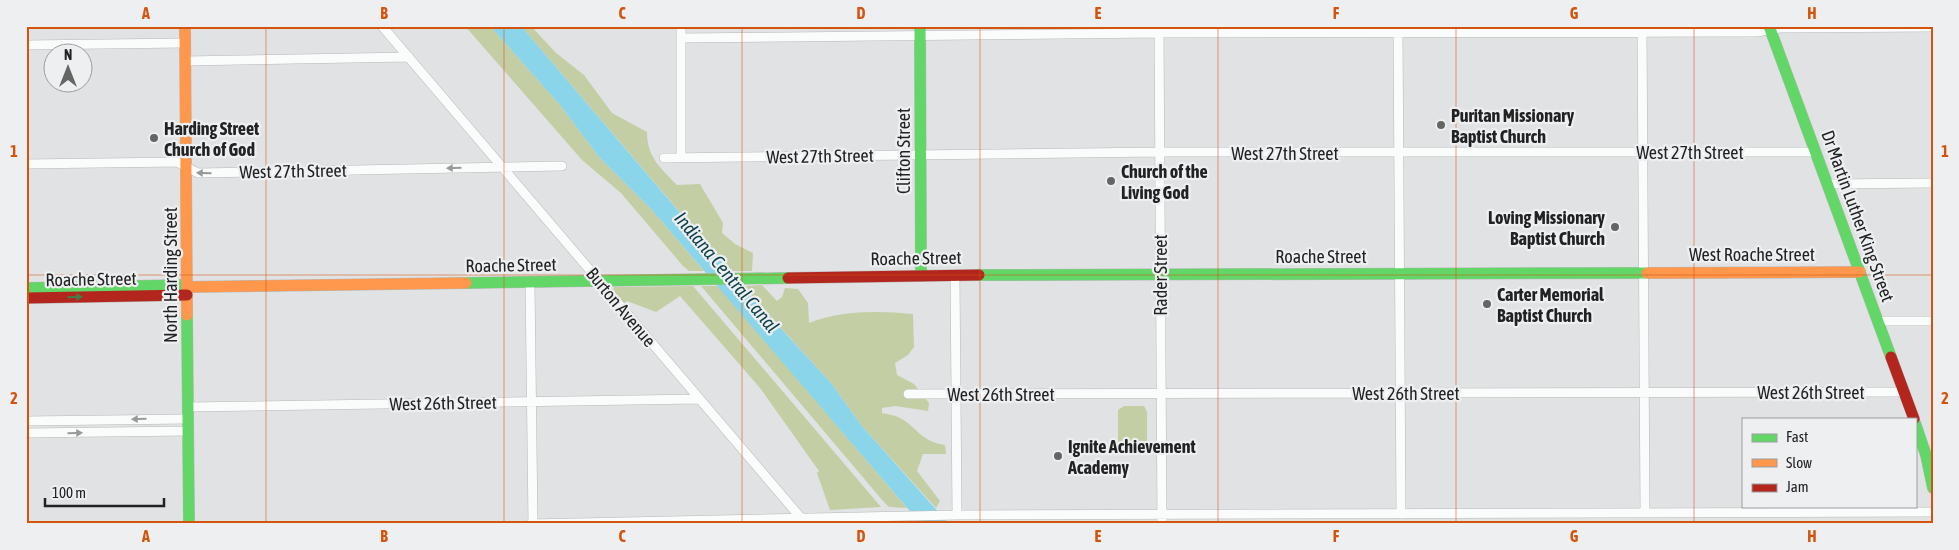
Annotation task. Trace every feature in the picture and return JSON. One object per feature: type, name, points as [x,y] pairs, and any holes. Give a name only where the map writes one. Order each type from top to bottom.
[{"type":"street","name":"North Harding Street","points":[[185,26],[189,524]]},
{"type":"street","name":"Burton Avenue","points":[[382,26],[801,518]]},
{"type":"street","points":[[681,26],[681,158]]},
{"type":"street","points":[[681,38],[920,31],[1642,29],[1757,32],[1770,28],[1933,26]]},
{"type":"street","name":"Dr Martin Luther King Street","points":[[1770,28],[1914,418]]},
{"type":"street","name":"Rader Street","points":[[1159,29],[1162,524]]},
{"type":"street","points":[[1398,29],[1401,514]]},
{"type":"street","points":[[1636,524],[1641,513],[1644,392],[1642,29]]},
{"type":"street","name":"Clifton Street","points":[[920,31],[921,276]]},
{"type":"street","points":[[26,45],[185,43]]},
{"type":"street","points":[[185,61],[409,57]]},
{"type":"street","name":"West 27th Street","points":[[664,158],[1160,152],[1815,152]]},
{"type":"street","name":"West 27th Street","points":[[26,164],[177,162],[198,173],[562,166]]},
{"type":"street","points":[[1828,184],[1933,183]]},
{"type":"street","name":"West Roache Street","points":[[1644,272],[1860,272]]},
{"type":"street","name":"Roache Street","points":[[26,288],[188,289],[955,275],[1644,272]]},
{"type":"street","points":[[954,515],[955,275]]},
{"type":"street","points":[[530,282],[533,524]]},
{"type":"street","name":"Roache Street","points":[[26,298],[188,289]]},
{"type":"street","points":[[1878,321],[1933,321]]},
{"type":"street","name":"West 26th Street","points":[[908,394],[1904,392]]},
{"type":"street","name":"West 26th Street","points":[[26,421],[188,413],[532,402],[698,399]]},
{"type":"street","points":[[1916,425],[1926,455],[1933,488]]},
{"type":"street","points":[[26,433],[188,431]]},
{"type":"street","points":[[530,524],[774,521],[801,518],[954,515],[1933,512]]},
{"type":"green space","points":[[465,26],[490,26],[560,105],[599,157],[652,210],[704,271],[689,271],[683,266],[621,193],[582,160]]},
{"type":"green space","points":[[521,26],[531,26],[556,53],[584,75],[612,113],[647,132],[649,149],[652,156],[660,168],[677,185],[700,184],[723,223],[722,233],[735,244],[753,253],[752,271],[730,271]]},
{"type":"green space","points":[[762,285],[777,301],[782,297],[785,288],[798,289],[808,303],[809,323],[847,314],[886,312],[913,314],[914,347],[908,355],[895,363],[897,375],[914,384],[929,403],[928,411],[895,406],[882,408],[882,413],[898,417],[929,440],[945,445],[946,454],[923,454],[917,471],[940,501],[936,508],[861,425],[831,383],[743,286]]},
{"type":"green space","points":[[693,286],[881,507],[830,510],[817,473],[819,471],[760,388],[680,296],[656,312],[627,301],[623,304],[613,290],[614,287]]},
{"type":"green space","points":[[701,286],[718,286],[907,508],[889,507],[883,501]]},
{"type":"green space","points":[[1124,406],[1144,406],[1147,412],[1147,447],[1143,451],[1118,451],[1118,410]]},
{"type":"water","name":"Indiana Central Canal","points":[[490,26],[521,26],[743,287],[831,383],[861,425],[949,524],[921,524],[652,210],[599,157],[560,105]]},
{"type":"traffic: fast","points":[[920,26],[921,276]]},
{"type":"traffic: fast","points":[[1769,26],[1891,357]]},
{"type":"traffic: fast","points":[[979,275],[1647,273]]},
{"type":"traffic: fast","points":[[466,283],[788,278]]},
{"type":"traffic: fast","points":[[26,288],[187,285]]},
{"type":"traffic: fast","points":[[187,315],[189,524]]},
{"type":"traffic: fast","points":[[1916,426],[1926,455],[1933,488]]},
{"type":"traffic: slow","points":[[185,26],[187,315]]},
{"type":"traffic: slow","points":[[1647,273],[1860,272]]},
{"type":"traffic: slow","points":[[187,287],[466,283]]},
{"type":"traffic: jam","points":[[788,278],[979,275]]},
{"type":"traffic: jam","points":[[26,298],[187,295]]},
{"type":"traffic: jam","points":[[1891,357],[1914,418]]},
{"type":"place","name":"Puritan Missionary Baptist Church","points":[[1441,125]]},
{"type":"place","name":"Harding Street Church of God","points":[[154,138]]},
{"type":"place","name":"Church of the Living God","points":[[1111,181]]},
{"type":"place","name":"Loving Missionary Baptist Church","points":[[1615,227]]},
{"type":"place","name":"Carter Memorial Baptist Church","points":[[1487,304]]},
{"type":"place","name":"Ignite Achievement Academy","points":[[1058,456]]}]
